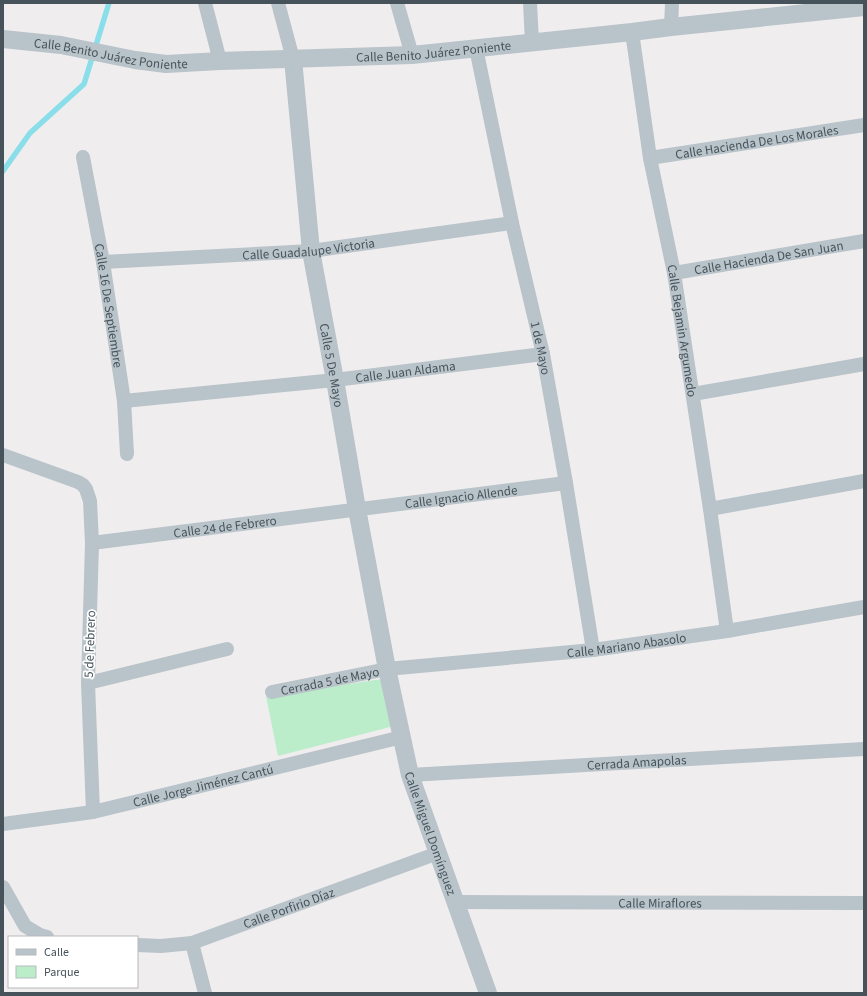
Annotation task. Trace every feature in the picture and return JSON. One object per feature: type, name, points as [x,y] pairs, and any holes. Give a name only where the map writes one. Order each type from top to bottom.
[{"type":"street","points":[[205,3],[220,61]]},
{"type":"street","points":[[278,3],[293,59]]},
{"type":"street","points":[[397,3],[412,55]]},
{"type":"street","points":[[530,3],[532,42]]},
{"type":"street","points":[[671,26],[672,3]]},
{"type":"street","name":"Calle Benito Juárez Poniente","points":[[3,39],[61,45],[135,60],[166,64],[412,55],[632,32],[671,26],[864,7]]},
{"type":"street","name":"Calle Bejamin Argumedo","points":[[632,32],[650,158],[674,273],[693,394],[726,631]]},
{"type":"street","name":"1 de Mayo","points":[[476,48],[512,223],[543,354],[593,650]]},
{"type":"street","name":"Calle 5 De Mayo","points":[[293,59],[311,251],[336,380],[357,509],[387,669]]},
{"type":"street","name":"Calle Hacienda De Los Morales","points":[[650,158],[864,125]]},
{"type":"street","name":"Calle 16 De Septiembre","points":[[83,157],[103,262],[124,401],[127,454]]},
{"type":"street","name":"Calle Guadalupe Victoria","points":[[103,262],[311,251],[512,223]]},
{"type":"street","name":"Calle Hacienda De San Juan","points":[[674,273],[864,241]]},
{"type":"street","name":"Calle Juan Aldama","points":[[124,401],[336,380],[543,354]]},
{"type":"street","points":[[693,394],[864,364]]},
{"type":"street","name":"5 de Febrero","points":[[3,455],[78,482],[86,489],[90,502],[92,542],[88,683],[93,812]]},
{"type":"street","points":[[710,509],[864,481]]},
{"type":"street","name":"Calle Ignacio Allende","points":[[357,509],[566,483]]},
{"type":"street","name":"Calle 24 de Febrero","points":[[92,542],[357,509]]},
{"type":"street","name":"Calle Mariano Abasolo","points":[[387,669],[593,650],[726,631],[864,607]]},
{"type":"street","points":[[88,683],[227,649]]},
{"type":"street","name":"Cerrada 5 de Mayo","points":[[272,692],[387,669]]},
{"type":"street","name":"Calle Miguel Domínguez","points":[[387,669],[410,775],[488,993]]},
{"type":"street","name":"Calle Jorge Jiménez Cantú","points":[[3,824],[93,812],[402,737]]},
{"type":"street","name":"Cerrada Amapolas","points":[[410,775],[864,749]]},
{"type":"street","name":"Calle Porfirio Díaz","points":[[138,945],[161,946],[192,943],[438,853]]},
{"type":"street","points":[[3,887],[25,926],[44,936]]},
{"type":"street","name":"Calle Miraflores","points":[[456,902],[864,903]]},
{"type":"street","points":[[192,943],[205,993]]},
{"type":"green space","points":[[382,679],[394,726],[278,756],[266,696]]},
{"type":"waterway","points":[[3,171],[30,133],[84,84],[109,3]]}]
